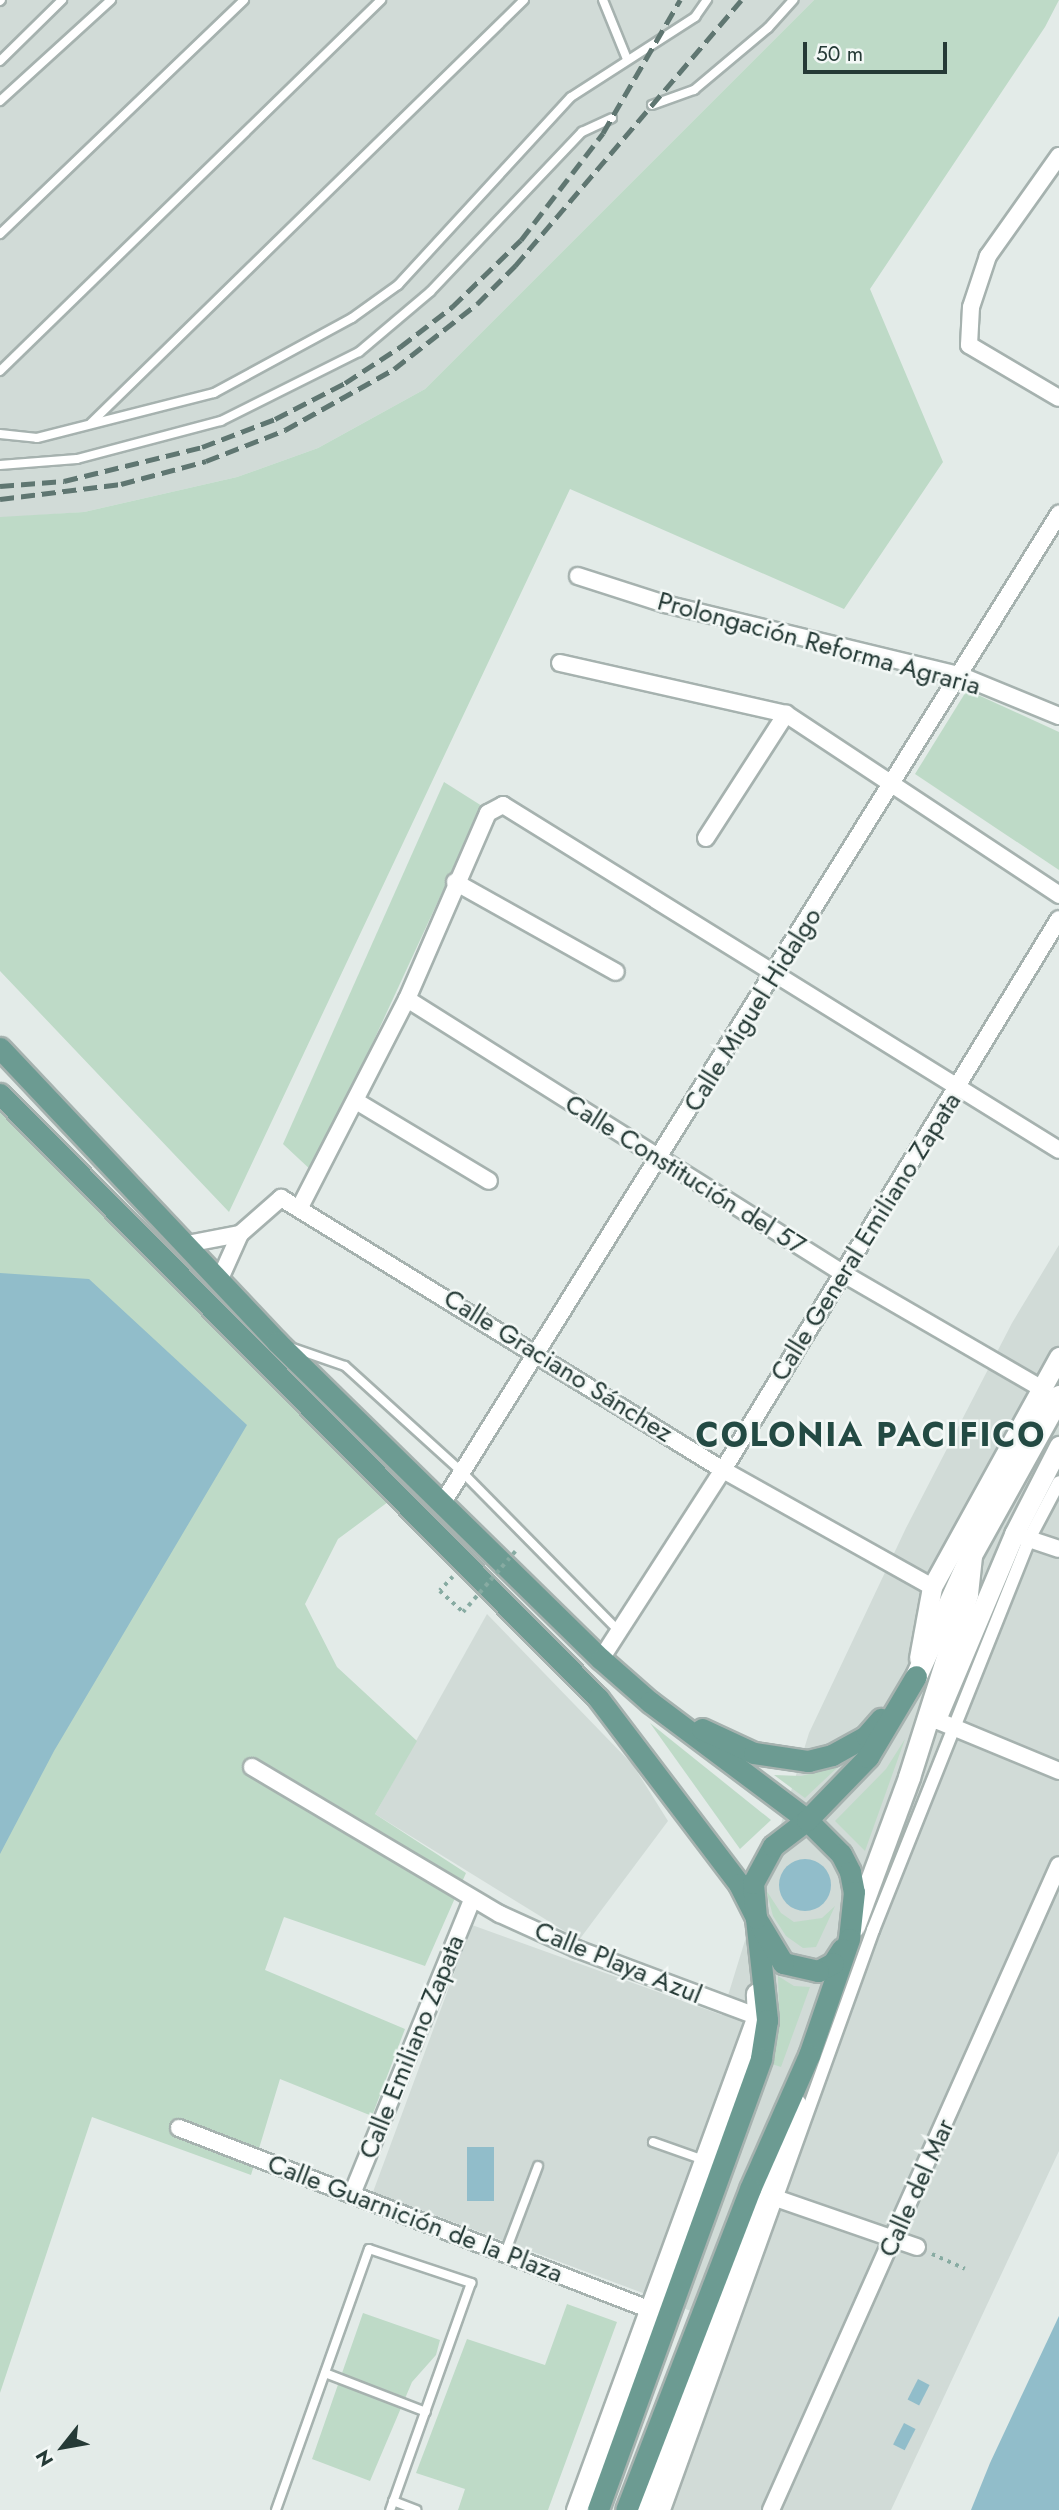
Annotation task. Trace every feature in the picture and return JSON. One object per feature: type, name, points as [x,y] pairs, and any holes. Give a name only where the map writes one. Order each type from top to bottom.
[{"type":"main road","points":[[0,1048],[277,1342],[601,1659],[650,1702],[807,1820],[841,1854],[850,1872],[854,1892],[849,1939],[833,1963],[818,1971],[800,1970],[783,1963],[739,1884],[598,1698],[0,1094]]},
{"type":"main road","points":[[598,2510],[761,2059],[762,2018],[753,1883],[758,1868],[773,1846],[807,1820],[868,1757],[916,1676],[971,1555],[1059,1396]]},
{"type":"main road","points":[[648,2510],[766,2195],[809,2055],[909,1777],[967,1594],[971,1555]]},
{"type":"main road","points":[[650,1702],[754,1754],[808,1761],[832,1755],[866,1736],[916,1676]]},
{"type":"main road","points":[[577,2510],[762,2018]]},
{"type":"main road","points":[[626,2510],[766,2195]]},
{"type":"street","points":[[1059,156],[988,256],[971,307],[969,345],[1059,398]]},
{"type":"street","name":"Calle Miguel Hidalgo","points":[[442,1504],[775,976],[1059,514]]},
{"type":"street","name":"Prolongación Reforma Agraria","points":[[578,576],[665,604],[959,675],[1059,716]]},
{"type":"street","points":[[560,663],[786,714],[894,782],[1059,895]]},
{"type":"street","points":[[706,838],[786,714]]},
{"type":"street","points":[[219,1281],[240,1234],[281,1198],[300,1207],[407,999],[455,882],[488,813],[503,805],[1059,1150]]},
{"type":"street","points":[[455,882],[616,972]]},
{"type":"street","name":"Calle General Emiliano Zapata","points":[[601,1659],[723,1470],[1059,919]]},
{"type":"street","name":"Calle Constitución del 57","points":[[407,999],[844,1274],[1039,1387]]},
{"type":"street","points":[[356,1101],[489,1181]]},
{"type":"street","name":"Calle Graciano Sánchez","points":[[300,1207],[723,1470],[932,1587]]},
{"type":"street","points":[[187,1244],[240,1234]]},
{"type":"street","points":[[916,1676],[932,1587],[1039,1387],[1059,1357]]},
{"type":"street","points":[[664,2510],[766,2195],[873,1930],[945,1723],[1059,1446]]},
{"type":"street","points":[[1022,1536],[1059,1482]]},
{"type":"street","points":[[1022,1536],[1059,1549]]},
{"type":"street","points":[[945,1723],[1059,1771]]},
{"type":"street","points":[[909,1777],[945,1723]]},
{"type":"street","name":"Calle Playa Azul","points":[[252,1767],[472,1900],[577,1949],[762,2018]]},
{"type":"street","name":"Calle del Mar","points":[[771,2510],[1059,1865]]},
{"type":"street","name":"Calle Emiliano Zapata","points":[[352,2194],[472,1900]]},
{"type":"street","name":"Calle Guarnición de la Plaza","points":[[179,2129],[651,2310]]},
{"type":"street","points":[[766,2195],[895,2237],[917,2247]]},
{"type":"lane","points":[[0,61],[62,0]]},
{"type":"lane","points":[[0,101],[111,0]]},
{"type":"lane","points":[[0,234],[244,0]]},
{"type":"lane","points":[[0,371],[381,0]]},
{"type":"lane","points":[[89,426],[524,0]]},
{"type":"lane","points":[[603,0],[628,59]]},
{"type":"lane","points":[[0,434],[37,438],[214,393],[352,318],[398,285],[571,97],[695,17],[707,0]]},
{"type":"lane","points":[[652,104],[694,90],[793,0]]},
{"type":"lane","points":[[0,465],[77,459],[221,421],[359,352],[430,292],[582,132],[612,118]]},
{"type":"lane","points":[[277,1342],[345,1366],[463,1473],[618,1630]]},
{"type":"lane","points":[[653,2142],[707,2161]]},
{"type":"lane","points":[[505,2253],[538,2165]]},
{"type":"lane","points":[[276,2510],[369,2249],[471,2283],[392,2506],[416,2510]]},
{"type":"lane","points":[[325,2373],[426,2412]]},
{"type":"path","points":[[459,1570],[440,1591],[463,1612],[518,1548]]},
{"type":"path","points":[[917,2247],[965,2269]]},
{"type":"shaded area","points":[[0,0],[814,0],[425,389],[318,448],[237,477],[84,512],[0,517]]},
{"type":"shaded area","points":[[1059,1245],[1059,2151],[891,2510],[643,2510],[715,2320],[373,2192],[472,1925],[722,2015],[809,1733],[906,1528],[1012,1323]]},
{"type":"shaded area","points":[[487,1614],[633,1765],[668,1821],[579,1940],[375,1814]]},
{"type":"green space","points":[[814,0],[1059,0],[1045,27],[870,289],[943,462],[844,609],[570,489],[229,1212],[0,971],[0,517],[84,512],[237,477],[318,448],[425,389]]},
{"type":"green space","points":[[967,690],[1059,732],[1059,870],[915,774]]},
{"type":"green space","points":[[444,782],[482,806],[313,1172],[283,1144]]},
{"type":"green space","points":[[0,1108],[388,1502],[338,1539],[305,1604],[337,1667],[417,1741],[375,1814],[466,1873],[425,1966],[284,1917],[265,1970],[405,2029],[372,2116],[280,2079],[251,2175],[92,2117],[0,2393]]},
{"type":"green space","points":[[650,1723],[771,1820],[740,1849]]},
{"type":"green space","points":[[905,1739],[865,1851],[835,1821],[886,1769]]},
{"type":"green space","points":[[838,1767],[805,1798],[774,1775],[801,1776]]},
{"type":"green space","points":[[766,1890],[781,1913],[794,1922],[822,1918],[835,1906],[816,1947],[803,1948],[786,1936],[773,1916]]},
{"type":"green space","points":[[778,1976],[794,1986],[810,1987],[781,2067],[772,2064],[779,2010]]},
{"type":"green space","points":[[567,2304],[617,2322],[548,2510],[458,2510],[465,2489],[416,2473],[467,2339],[545,2365]]},
{"type":"green space","points":[[363,2313],[440,2340],[436,2355],[412,2382],[370,2481],[312,2459]]},
{"type":"water","points":[[0,1273],[89,1279],[247,1425],[54,1751],[0,1854]]},
{"type":"water","points":[[805,1859],[815,1861],[823,1867],[829,1875],[829,1895],[823,1903],[815,1909],[805,1911],[795,1909],[787,1903],[781,1895],[779,1885],[781,1875],[787,1867],[795,1861]]},
{"type":"water","points":[[467,2147],[494,2147],[494,2201],[467,2201]]},
{"type":"water","points":[[1059,2316],[1059,2510],[971,2510],[990,2463]]},
{"type":"water","points":[[918,2379],[930,2385],[919,2405],[908,2399]]},
{"type":"water","points":[[904,2423],[916,2429],[905,2450],[893,2444]]},
{"type":"railway","points":[[0,486],[64,481],[202,447],[275,419],[345,383],[400,347],[452,307],[521,240],[603,133],[680,0]]},
{"type":"railway","points":[[0,499],[121,484],[206,461],[285,430],[394,369],[477,304],[515,266],[741,0]]},
{"type":"district","name":"COLONIA PACIFICO","points":[[871,1435]]}]
